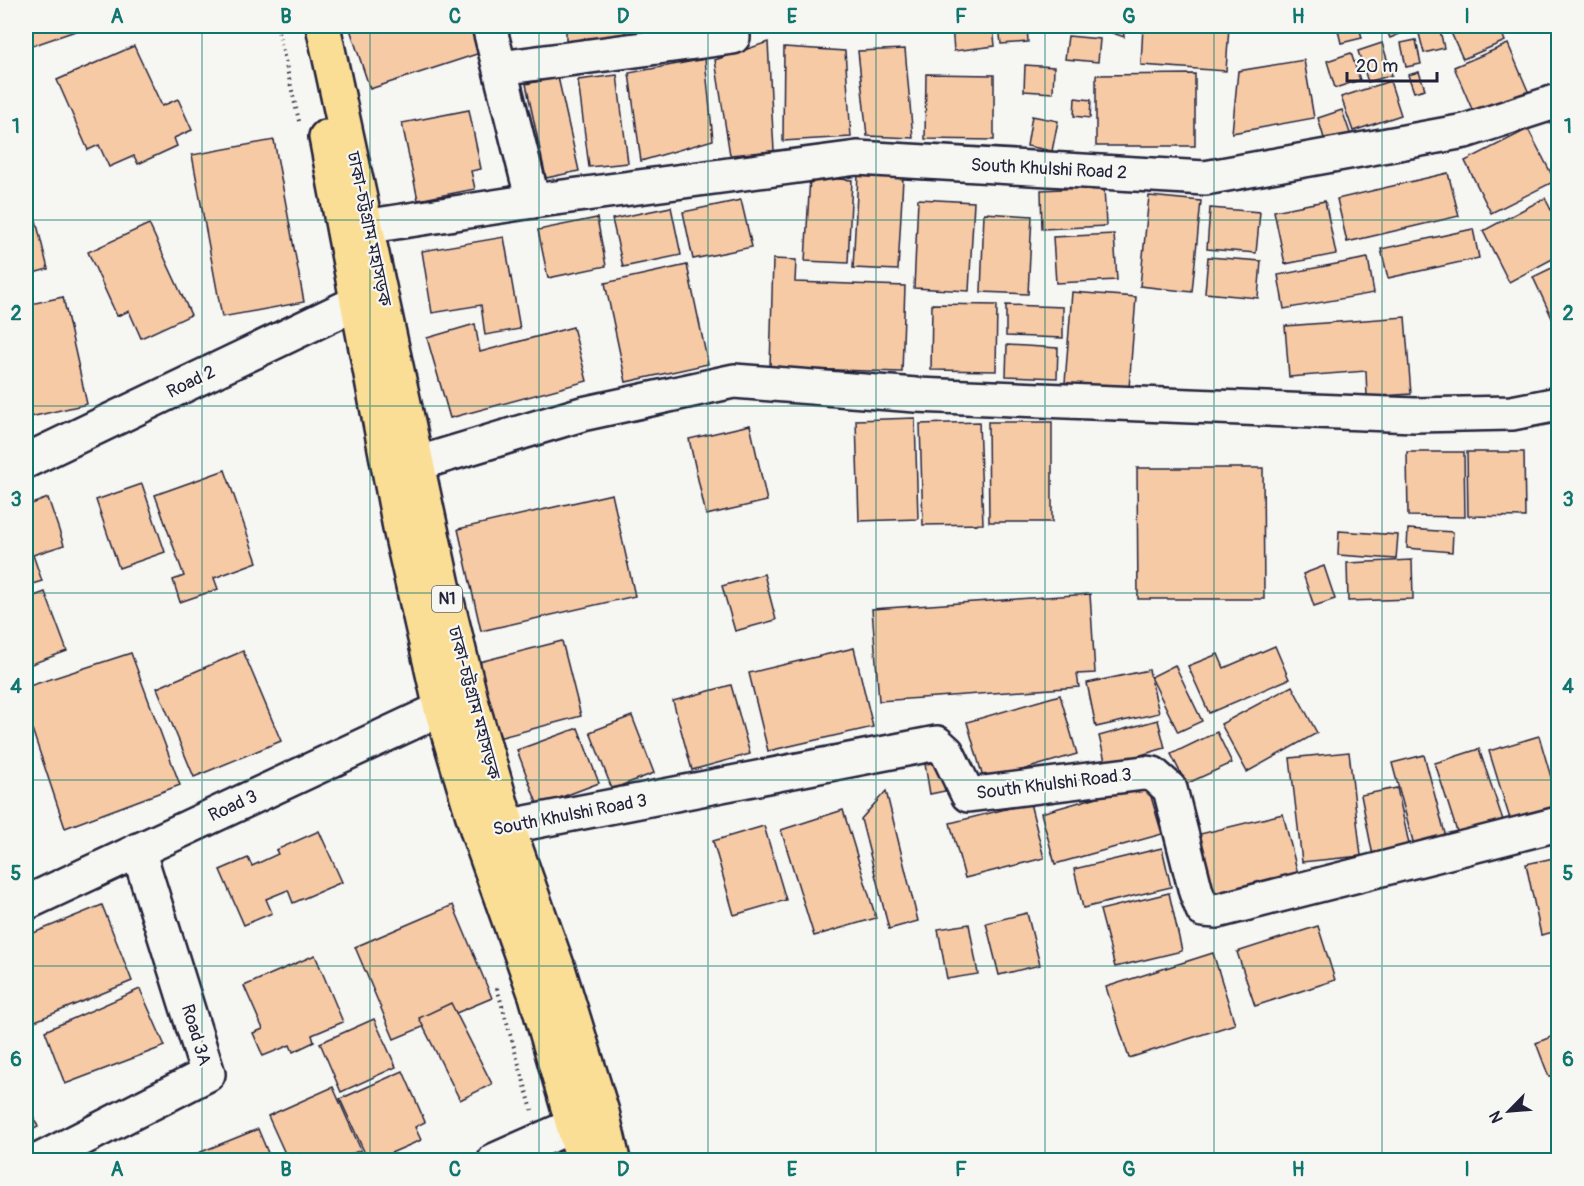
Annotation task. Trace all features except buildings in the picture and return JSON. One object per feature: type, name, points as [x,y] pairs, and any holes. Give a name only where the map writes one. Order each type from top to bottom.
[{"type":"highway","name":"ঢাকা-চট্টগ্রাম মহাসড়ক","points":[[304,26],[419,463],[443,585],[467,682],[493,830],[582,1161]]},
{"type":"highway","name":"ঢাকা-চট্টগ্রাম মহাসড়ক","points":[[323,26],[356,229],[357,303],[401,533],[441,709],[493,830],[558,968],[602,1112],[612,1161]]},
{"type":"street","points":[[489,26],[533,201]]},
{"type":"street","points":[[501,68],[733,37],[732,26]]},
{"type":"street","name":"South Khulshi Road 2","points":[[356,229],[533,201],[857,158],[1205,178],[1465,131],[1558,101]]},
{"type":"street","name":"Road 2","points":[[26,460],[357,303]]},
{"type":"street","points":[[419,463],[582,414],[734,381],[916,395],[1415,415],[1512,413],[1558,405]]},
{"type":"street","name":"Road 3","points":[[26,903],[441,709]]},
{"type":"street","name":"South Khulshi Road 3","points":[[493,830],[937,743],[947,752],[968,795],[1144,773],[1153,774],[1170,789],[1196,892],[1203,910],[1217,911],[1558,824]]},
{"type":"street","name":"Road 3A","points":[[40,1161],[208,1074],[138,850]]},
{"type":"street","points":[[495,1161],[574,1125]]}]
